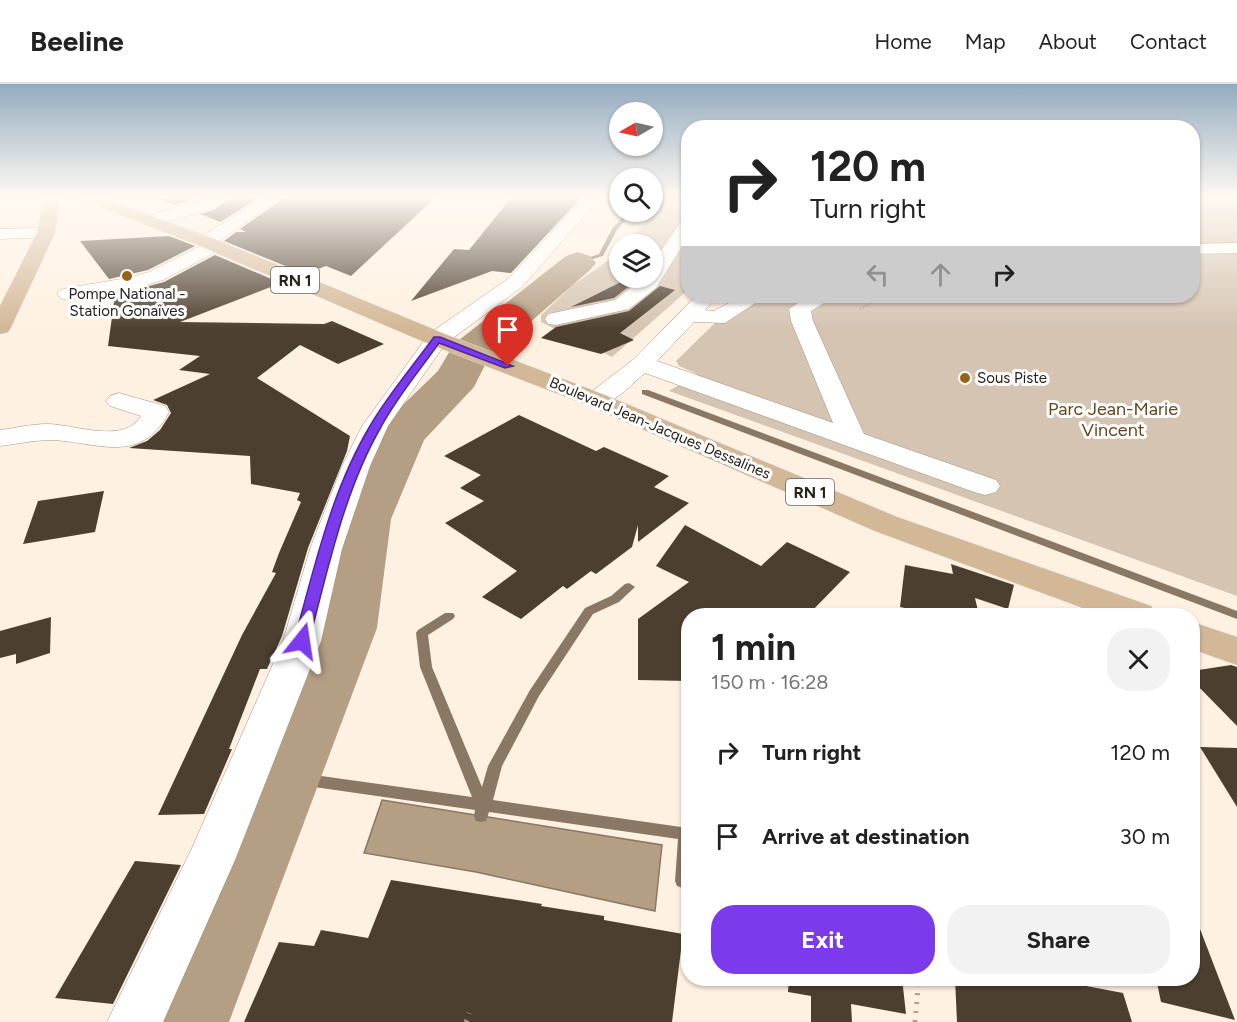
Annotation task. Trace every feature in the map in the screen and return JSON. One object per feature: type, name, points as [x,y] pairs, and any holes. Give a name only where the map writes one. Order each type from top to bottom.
[{"type":"main road","points":[[0,327],[42,241]]},
{"type":"main road","name":"Boulevard Jean-Jacques Dessalines","points":[[202,241],[462,348],[596,400],[886,524],[1119,608]]},
{"type":"main road","points":[[1200,638],[1237,651]]},
{"type":"street","points":[[67,294],[130,284],[156,276],[215,241]]},
{"type":"street","points":[[135,1022],[211,860],[302,641],[326,549],[356,466],[375,426],[462,348],[516,282],[554,241]]},
{"type":"street","points":[[556,319],[622,305],[649,284],[677,241]]},
{"type":"street","points":[[1200,247],[1237,248]]},
{"type":"street","points":[[596,400],[642,364],[701,303]]},
{"type":"street","points":[[691,315],[717,318],[744,303]]},
{"type":"street","points":[[810,303],[800,309],[802,321],[853,439]]},
{"type":"street","points":[[642,364],[985,486]]},
{"type":"street","points":[[0,438],[48,432],[112,439],[132,437],[140,433],[154,418],[156,412],[119,401]]},
{"type":"path","points":[[860,309],[872,303]]},
{"type":"path","points":[[915,1022],[918,986]]},
{"type":"path","points":[[466,1022],[469,1013]]},
{"type":"green space","points":[[663,241],[681,241],[681,296],[612,357],[541,322],[541,315],[573,285],[609,260],[609,288],[663,288]]},
{"type":"green space","name":"Parc Jean-Marie Vincent","points":[[1200,241],[1237,241],[1237,596],[669,391],[697,374],[679,366],[676,361],[718,320],[751,303],[1200,303]]},
{"type":"shaded area","points":[[382,800],[662,845],[655,911],[476,872],[364,853]]},
{"type":"building","points":[[80,241],[181,241],[195,246],[148,270],[109,279]]},
{"type":"building","points":[[224,241],[389,241],[351,276],[326,266],[305,274]]},
{"type":"building","points":[[476,241],[541,241],[511,273],[492,271],[411,301],[454,249],[469,250]]},
{"type":"building","points":[[215,255],[281,283],[180,322],[324,324],[332,321],[384,344],[338,364],[300,345],[257,378],[350,436],[347,451],[308,548],[282,636],[267,669],[260,669],[229,749],[232,749],[204,814],[158,815],[242,635],[276,573],[272,572],[301,502],[297,500],[300,493],[251,484],[250,456],[129,448],[147,441],[160,430],[171,413],[167,405],[153,400],[210,374],[179,370],[200,356],[108,346],[115,295],[164,282]]},
{"type":"building","points":[[663,287],[675,290],[620,333],[634,340],[601,354],[541,338],[556,327],[629,311],[658,288]]},
{"type":"building","points":[[609,288],[627,288],[614,298],[571,307]]},
{"type":"building","points":[[519,415],[596,451],[604,447],[669,476],[654,487],[689,503],[638,542],[638,525],[632,547],[596,574],[591,571],[567,589],[563,586],[521,619],[482,597],[517,571],[445,523],[484,501],[460,488],[481,475],[444,456]]},
{"type":"building","points":[[104,491],[95,532],[23,544],[38,501]]},
{"type":"building","points":[[685,525],[761,566],[787,542],[850,572],[815,608],[681,608],[681,681],[638,680],[638,619],[689,582],[656,566]]},
{"type":"building","points":[[951,564],[1014,585],[1008,608],[975,598],[977,608],[900,607],[905,565],[953,574]]},
{"type":"building","points":[[51,617],[50,653],[16,664],[16,654],[0,658],[0,631]]},
{"type":"building","points":[[1231,665],[1237,667],[1237,726],[1200,688],[1200,670]]},
{"type":"building","points":[[1200,747],[1237,748],[1237,807]]},
{"type":"building","points":[[135,861],[181,865],[113,1004],[55,998]]},
{"type":"building","points":[[391,880],[542,904],[541,906],[604,916],[604,920],[681,934],[672,1022],[244,1022],[279,942],[314,946],[321,930],[368,938]]},
{"type":"building","points":[[1200,929],[1235,1020],[1161,1002],[1158,986],[1200,986]]},
{"type":"building","points":[[788,986],[903,986],[906,1014],[851,1004],[852,1022],[811,1022],[811,996],[788,992]]},
{"type":"building","points":[[955,986],[1086,986],[1123,993],[1132,1022],[957,1022]]},
{"type":"waterway","points":[[578,263],[601,255],[609,241]]},
{"type":"waterway","points":[[177,1022],[343,628],[362,519],[401,435],[458,377],[469,353],[578,263]]},
{"type":"waterway","points":[[645,392],[1237,615]]},
{"type":"waterway","points":[[484,805],[495,766],[534,693],[589,611],[615,599],[629,587]]},
{"type":"waterway","points":[[449,616],[422,633],[426,667],[483,805]]},
{"type":"waterway","points":[[273,791],[307,780],[483,805]]},
{"type":"waterway","points":[[481,816],[484,805]]},
{"type":"waterway","points":[[484,805],[681,833]]},
{"type":"place","name":"Pompe National - Station Gonaïves","points":[[127,276]]},
{"type":"place","name":"Sous Piste","points":[[965,378]]},
{"type":"route","points":[[302,641],[326,549],[356,466],[375,426],[411,379],[437,339],[508,366]]}]
